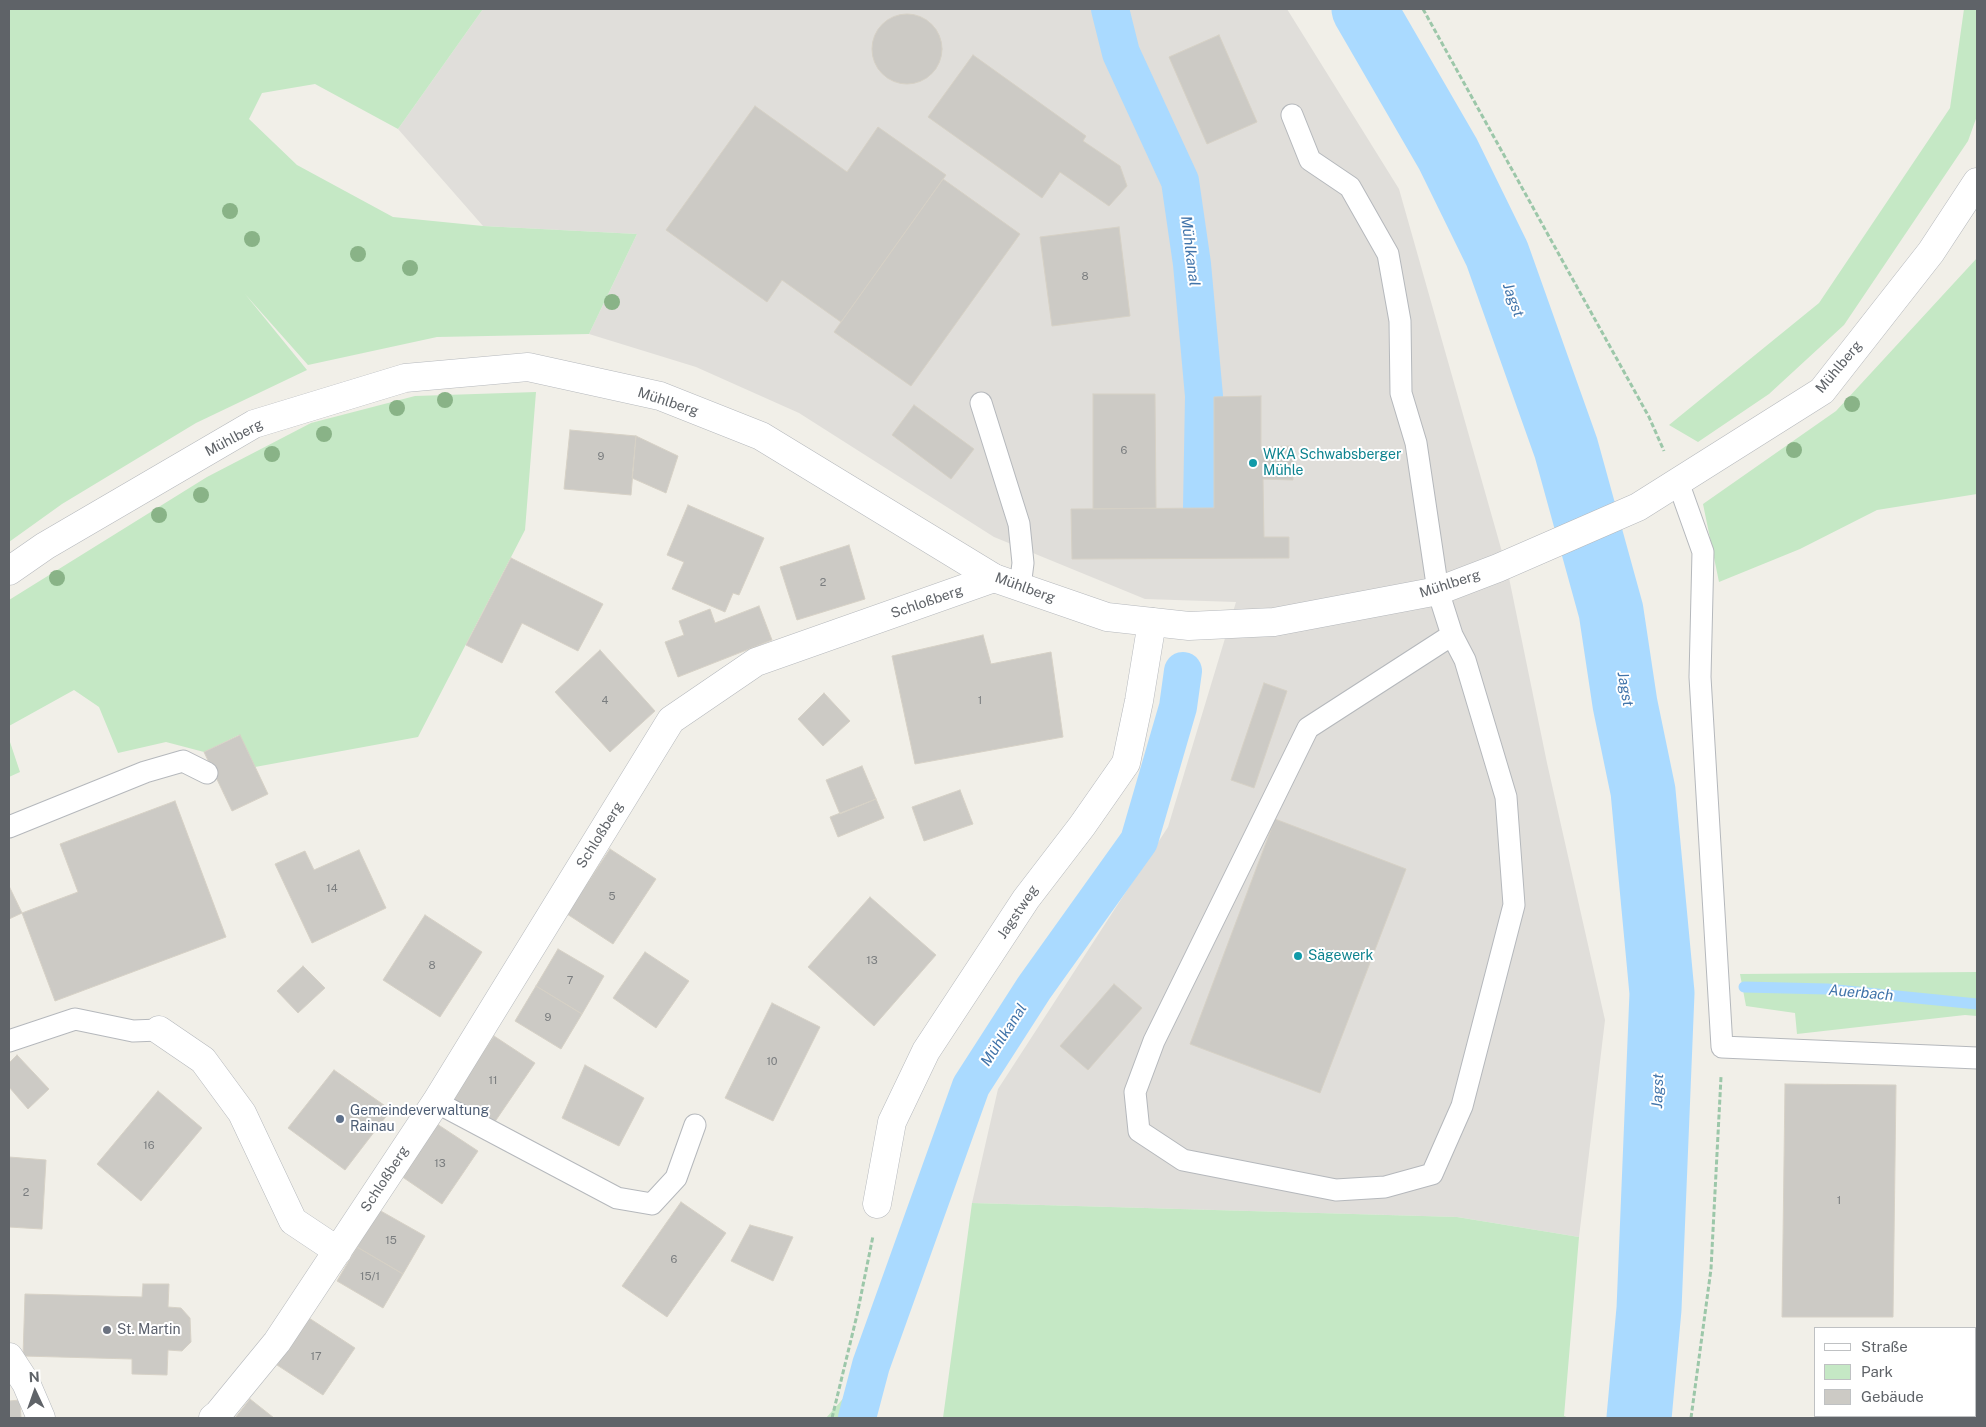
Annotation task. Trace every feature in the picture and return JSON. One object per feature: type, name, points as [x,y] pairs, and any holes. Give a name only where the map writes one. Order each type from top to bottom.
[{"type":"street","name":"Mühlberg","points":[[9,571],[45,546],[254,424],[405,378],[528,367],[660,396],[761,436],[994,578],[1108,617],[1189,626],[1274,622],[1438,591],[1498,568],[1638,507],[1822,391],[1931,252],[1977,182]]},
{"type":"street","name":"Schloßberg","points":[[212,1418],[218,1414],[277,1342],[436,1102],[671,720],[756,662],[994,578]]},
{"type":"street","name":"Jagstweg","points":[[877,1204],[892,1122],[926,1051],[1026,899],[1082,826],[1126,764],[1152,622]]},
{"type":"street","points":[[159,1030],[203,1060],[242,1113],[293,1221],[338,1250]]},
{"type":"street","points":[[9,1356],[26,1382],[41,1418]]},
{"type":"lane","points":[[1292,115],[1310,160],[1350,187],[1388,254],[1400,321],[1402,393],[1416,443],[1438,591],[1452,636],[1464,660],[1506,797],[1514,905],[1462,1106],[1432,1174],[1385,1187],[1336,1190],[1183,1160],[1139,1131],[1135,1092],[1154,1041],[1308,728],[1452,636]]},
{"type":"lane","points":[[981,403],[1019,524],[1023,563],[1020,587]]},
{"type":"lane","points":[[1678,482],[1703,552],[1700,677],[1722,1046],[1977,1058]]},
{"type":"lane","points":[[9,828],[155,769],[183,761],[207,773]]},
{"type":"lane","points":[[9,1041],[75,1019],[133,1031],[159,1030]]},
{"type":"lane","points":[[436,1102],[617,1198],[652,1204],[676,1178],[695,1125]]},
{"type":"path","points":[[1423,9],[1649,417],[1678,482]]},
{"type":"path","points":[[1691,1418],[1711,1269],[1722,1046]]},
{"type":"path","points":[[832,1418],[866,1268],[877,1204]]},
{"type":"shaded area","points":[[483,9],[1287,9],[1399,189],[1508,573],[1547,763],[1605,1020],[1579,1237],[1457,1217],[972,1203],[998,1089],[1168,827],[1236,602],[1145,599],[994,537],[799,413],[696,367],[589,334],[637,234],[483,226],[398,129]]},
{"type":"green space","points":[[9,9],[483,9],[398,129],[315,84],[262,93],[249,119],[297,165],[393,217],[483,226],[637,234],[589,334],[437,337],[308,365],[245,294],[307,370],[196,423],[62,504],[9,542]]},
{"type":"green space","points":[[1964,9],[1977,9],[1977,116],[1968,141],[1844,325],[1769,394],[1698,442],[1669,425],[1819,303],[1950,108]]},
{"type":"green space","points":[[1977,258],[1977,494],[1877,510],[1800,549],[1719,582],[1703,504],[1836,411]]},
{"type":"green space","points":[[536,392],[525,530],[418,737],[255,767],[239,735],[204,752],[166,742],[118,753],[99,707],[74,690],[9,726],[9,600],[207,477],[311,423],[415,396]]},
{"type":"green space","points":[[9,739],[20,772],[9,777]]},
{"type":"green space","points":[[1977,972],[1977,1016],[1965,1015],[1797,1034],[1795,1013],[1746,1006],[1740,974]]},
{"type":"green space","points":[[972,1203],[1457,1217],[1579,1237],[1564,1416],[1569,1418],[943,1418]]},
{"type":"green space","points":[[848,1393],[842,1418],[826,1418]]},
{"type":"building","points":[[907,14],[920,17],[932,24],[939,36],[942,49],[939,62],[932,74],[920,81],[907,84],[894,81],[882,74],[875,62],[872,49],[875,36],[882,24],[894,17]]},
{"type":"building","points":[[1219,35],[1257,122],[1207,144],[1169,57]]},
{"type":"building","points":[[973,55],[1086,136],[1083,141],[1120,166],[1127,186],[1109,206],[1060,172],[1042,198],[928,117]]},
{"type":"building","points":[[755,106],[847,172],[878,127],[946,175],[841,322],[782,280],[767,302],[666,230]]},
{"type":"building","points":[[943,179],[1020,234],[911,386],[834,332]]},
{"type":"building","points":[[1119,227],[1130,316],[1052,326],[1040,237]]},
{"type":"building","points":[[1093,394],[1155,394],[1156,508],[1093,509]]},
{"type":"building","name":"WKA Schwabsberger Mühle","points":[[1261,396],[1261,447],[1293,446],[1293,480],[1263,479],[1264,537],[1289,537],[1289,558],[1072,559],[1071,509],[1214,508],[1214,397]]},
{"type":"building","points":[[914,405],[974,449],[951,479],[892,435]]},
{"type":"building","points":[[570,430],[636,436],[631,495],[564,489]]},
{"type":"building","points":[[636,436],[678,456],[666,493],[632,478]]},
{"type":"building","points":[[688,505],[764,538],[739,595],[733,593],[725,612],[672,589],[684,562],[667,555]]},
{"type":"building","points":[[849,545],[865,599],[797,620],[780,567]]},
{"type":"building","points":[[511,558],[603,604],[578,651],[522,623],[502,663],[466,645]]},
{"type":"building","points":[[759,606],[772,640],[678,677],[665,642],[684,635],[679,621],[710,609],[715,623]]},
{"type":"building","points":[[983,635],[991,664],[1051,652],[1063,737],[915,764],[892,656]]},
{"type":"building","points":[[600,650],[655,711],[610,752],[555,692]]},
{"type":"building","points":[[1264,683],[1287,691],[1254,788],[1231,780]]},
{"type":"building","points":[[824,693],[850,721],[823,746],[798,719]]},
{"type":"building","points":[[240,735],[268,794],[232,811],[204,752]]},
{"type":"building","points":[[862,766],[876,799],[840,814],[826,780]]},
{"type":"building","points":[[960,790],[973,824],[924,841],[912,807]]},
{"type":"building","points":[[876,799],[884,818],[838,837],[830,817]]},
{"type":"building","points":[[175,801],[226,937],[55,1001],[22,913],[78,892],[60,844]]},
{"type":"building","name":"Sägewerk","points":[[1275,819],[1406,869],[1320,1093],[1190,1044]]},
{"type":"building","points":[[610,849],[656,879],[613,944],[567,914]]},
{"type":"building","points":[[359,850],[386,908],[312,943],[275,864],[305,851],[314,870]]},
{"type":"building","points":[[9,886],[22,913],[9,919]]},
{"type":"building","points":[[870,897],[936,955],[874,1026],[808,967]]},
{"type":"building","points":[[425,915],[482,952],[440,1017],[383,980]]},
{"type":"building","points":[[558,949],[604,976],[582,1014],[536,986]]},
{"type":"building","points":[[645,952],[689,981],[656,1028],[613,998]]},
{"type":"building","points":[[303,966],[325,988],[298,1013],[277,991]]},
{"type":"building","points":[[1114,984],[1142,1008],[1088,1070],[1060,1046]]},
{"type":"building","points":[[536,986],[582,1014],[561,1049],[515,1021]]},
{"type":"building","points":[[772,1003],[820,1027],[773,1121],[725,1098]]},
{"type":"building","points":[[494,1036],[535,1063],[492,1126],[451,1100]]},
{"type":"building","points":[[17,1055],[49,1089],[28,1109],[9,1087],[9,1063]]},
{"type":"building","points":[[585,1065],[644,1098],[619,1146],[562,1118]]},
{"type":"building","name":"Gemeindeverwaltung Rainau","points":[[334,1070],[391,1110],[345,1170],[288,1128]]},
{"type":"building","points":[[1785,1084],[1896,1085],[1893,1317],[1782,1317]]},
{"type":"building","points":[[158,1091],[202,1128],[141,1201],[97,1164]]},
{"type":"building","points":[[437,1124],[478,1151],[442,1204],[401,1176]]},
{"type":"building","points":[[9,1157],[46,1160],[42,1229],[9,1227]]},
{"type":"building","points":[[681,1202],[726,1233],[667,1317],[622,1286]]},
{"type":"building","points":[[379,1210],[425,1236],[403,1274],[357,1247]]},
{"type":"building","points":[[750,1225],[793,1237],[773,1281],[731,1261]]},
{"type":"building","points":[[357,1247],[403,1274],[383,1308],[337,1281]]},
{"type":"building","name":"St. Martin","points":[[143,1284],[169,1284],[168,1307],[181,1308],[190,1318],[191,1342],[182,1351],[168,1350],[167,1375],[132,1374],[132,1359],[23,1356],[25,1294],[142,1297]]},
{"type":"building","points":[[309,1318],[355,1348],[323,1395],[277,1365]]},
{"type":"building","points":[[250,1399],[274,1418],[235,1418]]},
{"type":"building","points":[[20,1400],[21,1418],[9,1418],[9,1401]]},
{"type":"waterway","name":"Mühlkanal","points":[[1110,9],[1121,53],[1180,181],[1192,264],[1204,396],[1202,508]]},
{"type":"waterway","name":"Jagst","points":[[1364,9],[1448,154],[1497,254],[1566,448],[1611,611],[1625,704],[1643,791],[1662,993],[1649,1309],[1639,1418]]},
{"type":"waterway","name":"Mühlkanal","points":[[857,1418],[871,1365],[971,1086],[1034,988],[1139,841],[1178,707],[1183,671]]},
{"type":"waterway","name":"Auerbach","points":[[1744,987],[1827,989],[1977,1004]]},
{"type":"place","name":"WKA Schwabsberger Mühle","points":[[1253,463]]},
{"type":"place","name":"Sägewerk","points":[[1298,956]]},
{"type":"place","name":"Gemeindeverwaltung Rainau","points":[[340,1119]]},
{"type":"place","name":"St. Martin","points":[[107,1330]]}]
